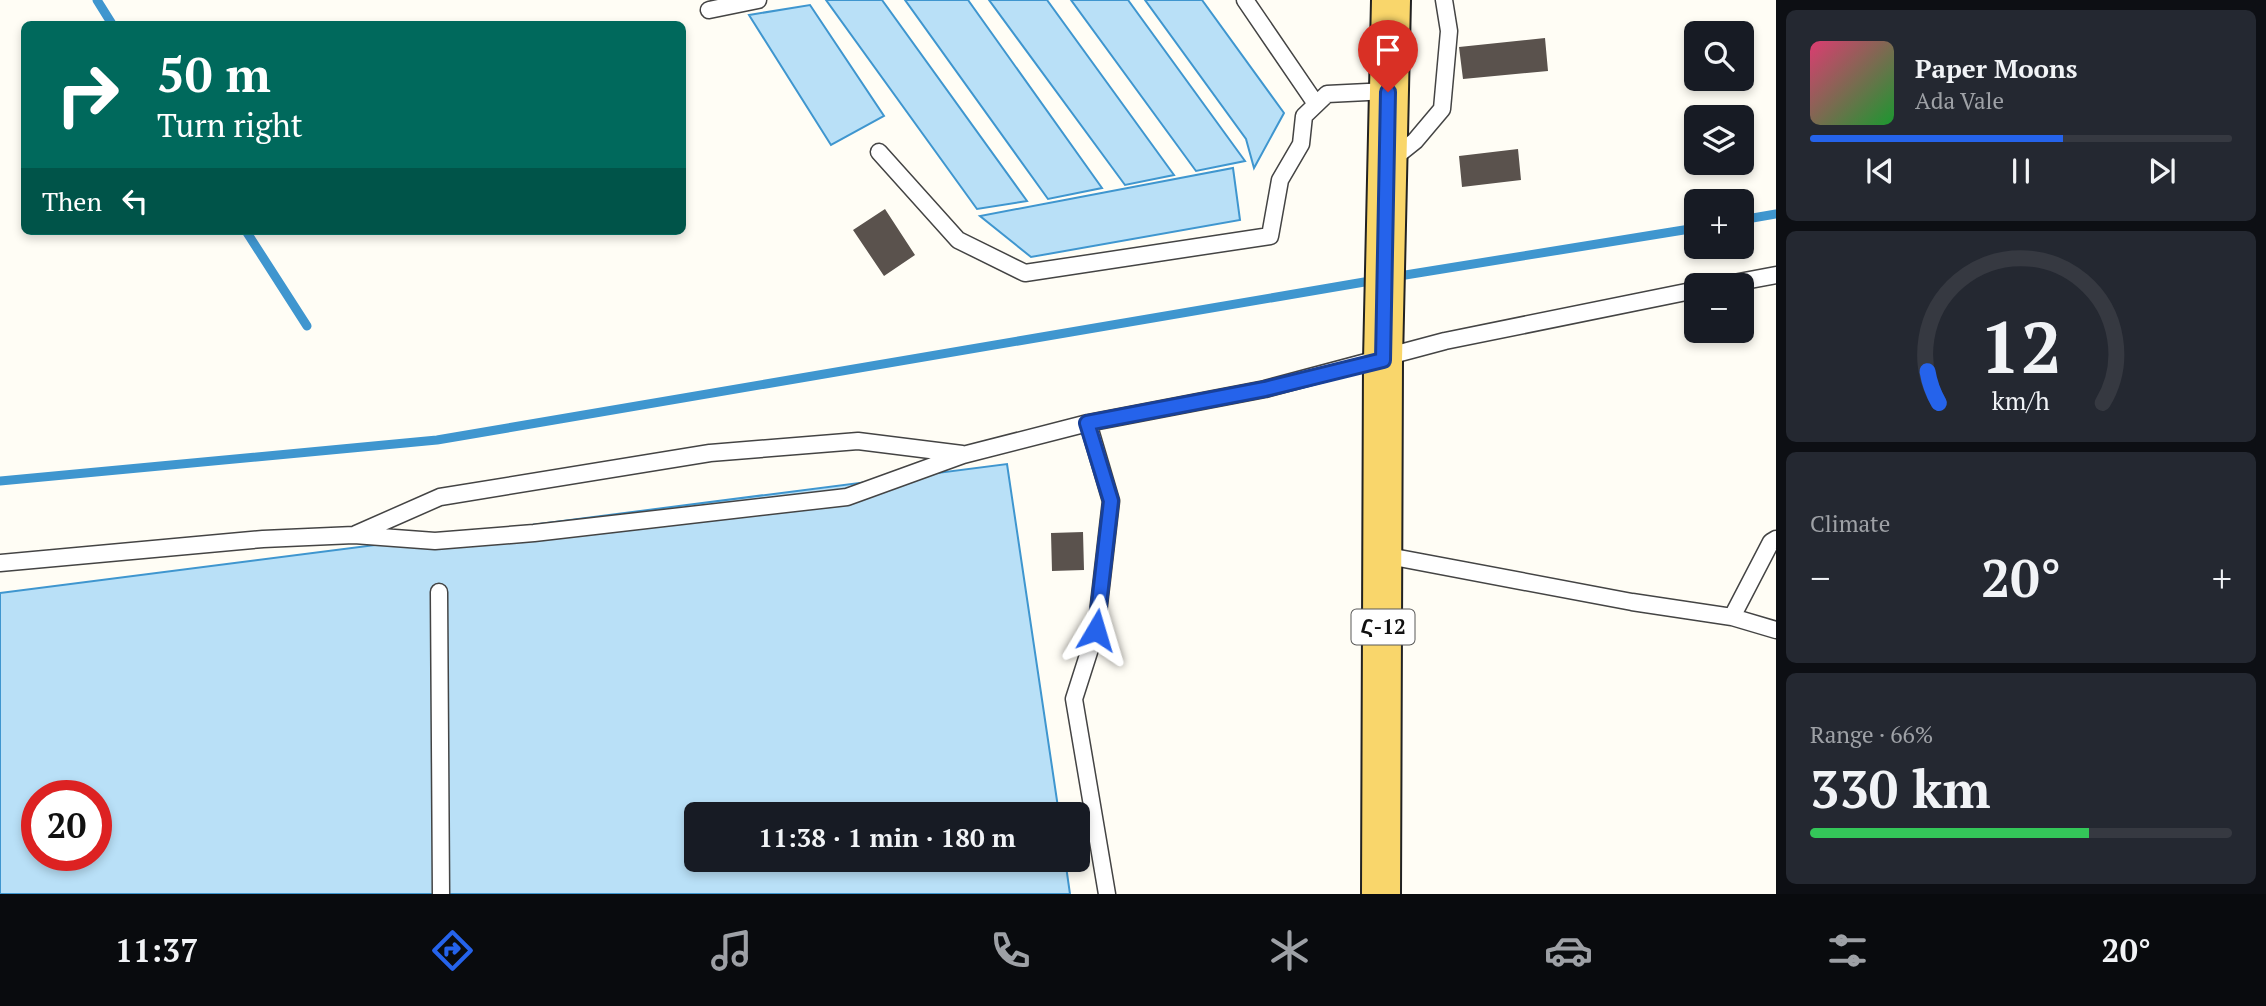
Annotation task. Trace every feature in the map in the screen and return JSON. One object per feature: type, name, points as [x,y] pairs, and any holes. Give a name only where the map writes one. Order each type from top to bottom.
[{"type":"main road","name":"Հ-12","points":[[1381,894],[1383,345],[1391,0]]},
{"type":"lane","points":[[709,10],[758,0]]},
{"type":"lane","points":[[1245,0],[1316,104]]},
{"type":"lane","points":[[1387,163],[1415,141],[1442,109],[1449,31],[1444,0]]},
{"type":"lane","points":[[879,152],[958,240],[1025,273],[1270,236],[1280,180],[1301,144],[1304,116],[1327,94],[1388,92]]},
{"type":"lane","points":[[1754,279],[1776,275]]},
{"type":"lane","points":[[0,563],[263,539],[354,535],[435,541],[848,497],[963,455],[1087,423],[1265,389],[1383,345],[1445,341],[1684,292]]},
{"type":"lane","points":[[1087,423],[1111,501],[1096,630],[1074,699],[1107,894]]},
{"type":"lane","points":[[354,535],[440,497],[710,453],[858,441],[963,455]]},
{"type":"lane","points":[[1732,617],[1771,542],[1776,539]]},
{"type":"lane","points":[[1384,555],[1632,602],[1732,617],[1776,630]]},
{"type":"lane","points":[[439,592],[441,894]]},
{"type":"water","points":[[826,0],[882,0],[1027,201],[977,209]]},
{"type":"water","points":[[905,0],[968,0],[1102,188],[1048,199]]},
{"type":"water","points":[[989,0],[1047,0],[1174,175],[1125,185]]},
{"type":"water","points":[[1071,0],[1128,0],[1245,161],[1196,171]]},
{"type":"water","points":[[1145,0],[1202,0],[1284,113],[1254,168],[1246,139]]},
{"type":"water","points":[[810,5],[884,116],[831,145],[749,15]]},
{"type":"water","points":[[1233,168],[1240,220],[1031,257],[980,216]]},
{"type":"water","points":[[1007,464],[1057,802],[684,802],[684,872],[1067,872],[1070,894],[0,894],[0,593]]},
{"type":"building","points":[[1545,38],[1548,71],[1463,79],[1459,47]]},
{"type":"building","points":[[1518,149],[1521,180],[1462,187],[1459,156]]},
{"type":"building","points":[[885,209],[915,255],[884,276],[853,230]]},
{"type":"building","points":[[1083,532],[1084,570],[1052,571],[1051,533]]},
{"type":"waterway","points":[[97,0],[110,21]]},
{"type":"waterway","points":[[1754,218],[1776,214]]},
{"type":"waterway","points":[[1393,277],[1684,230]]},
{"type":"waterway","points":[[249,235],[307,326]]},
{"type":"waterway","points":[[0,481],[437,440],[1376,280]]},
{"type":"route","points":[[1096,630],[1111,501],[1087,423],[1265,389],[1383,360],[1388,92]]}]
